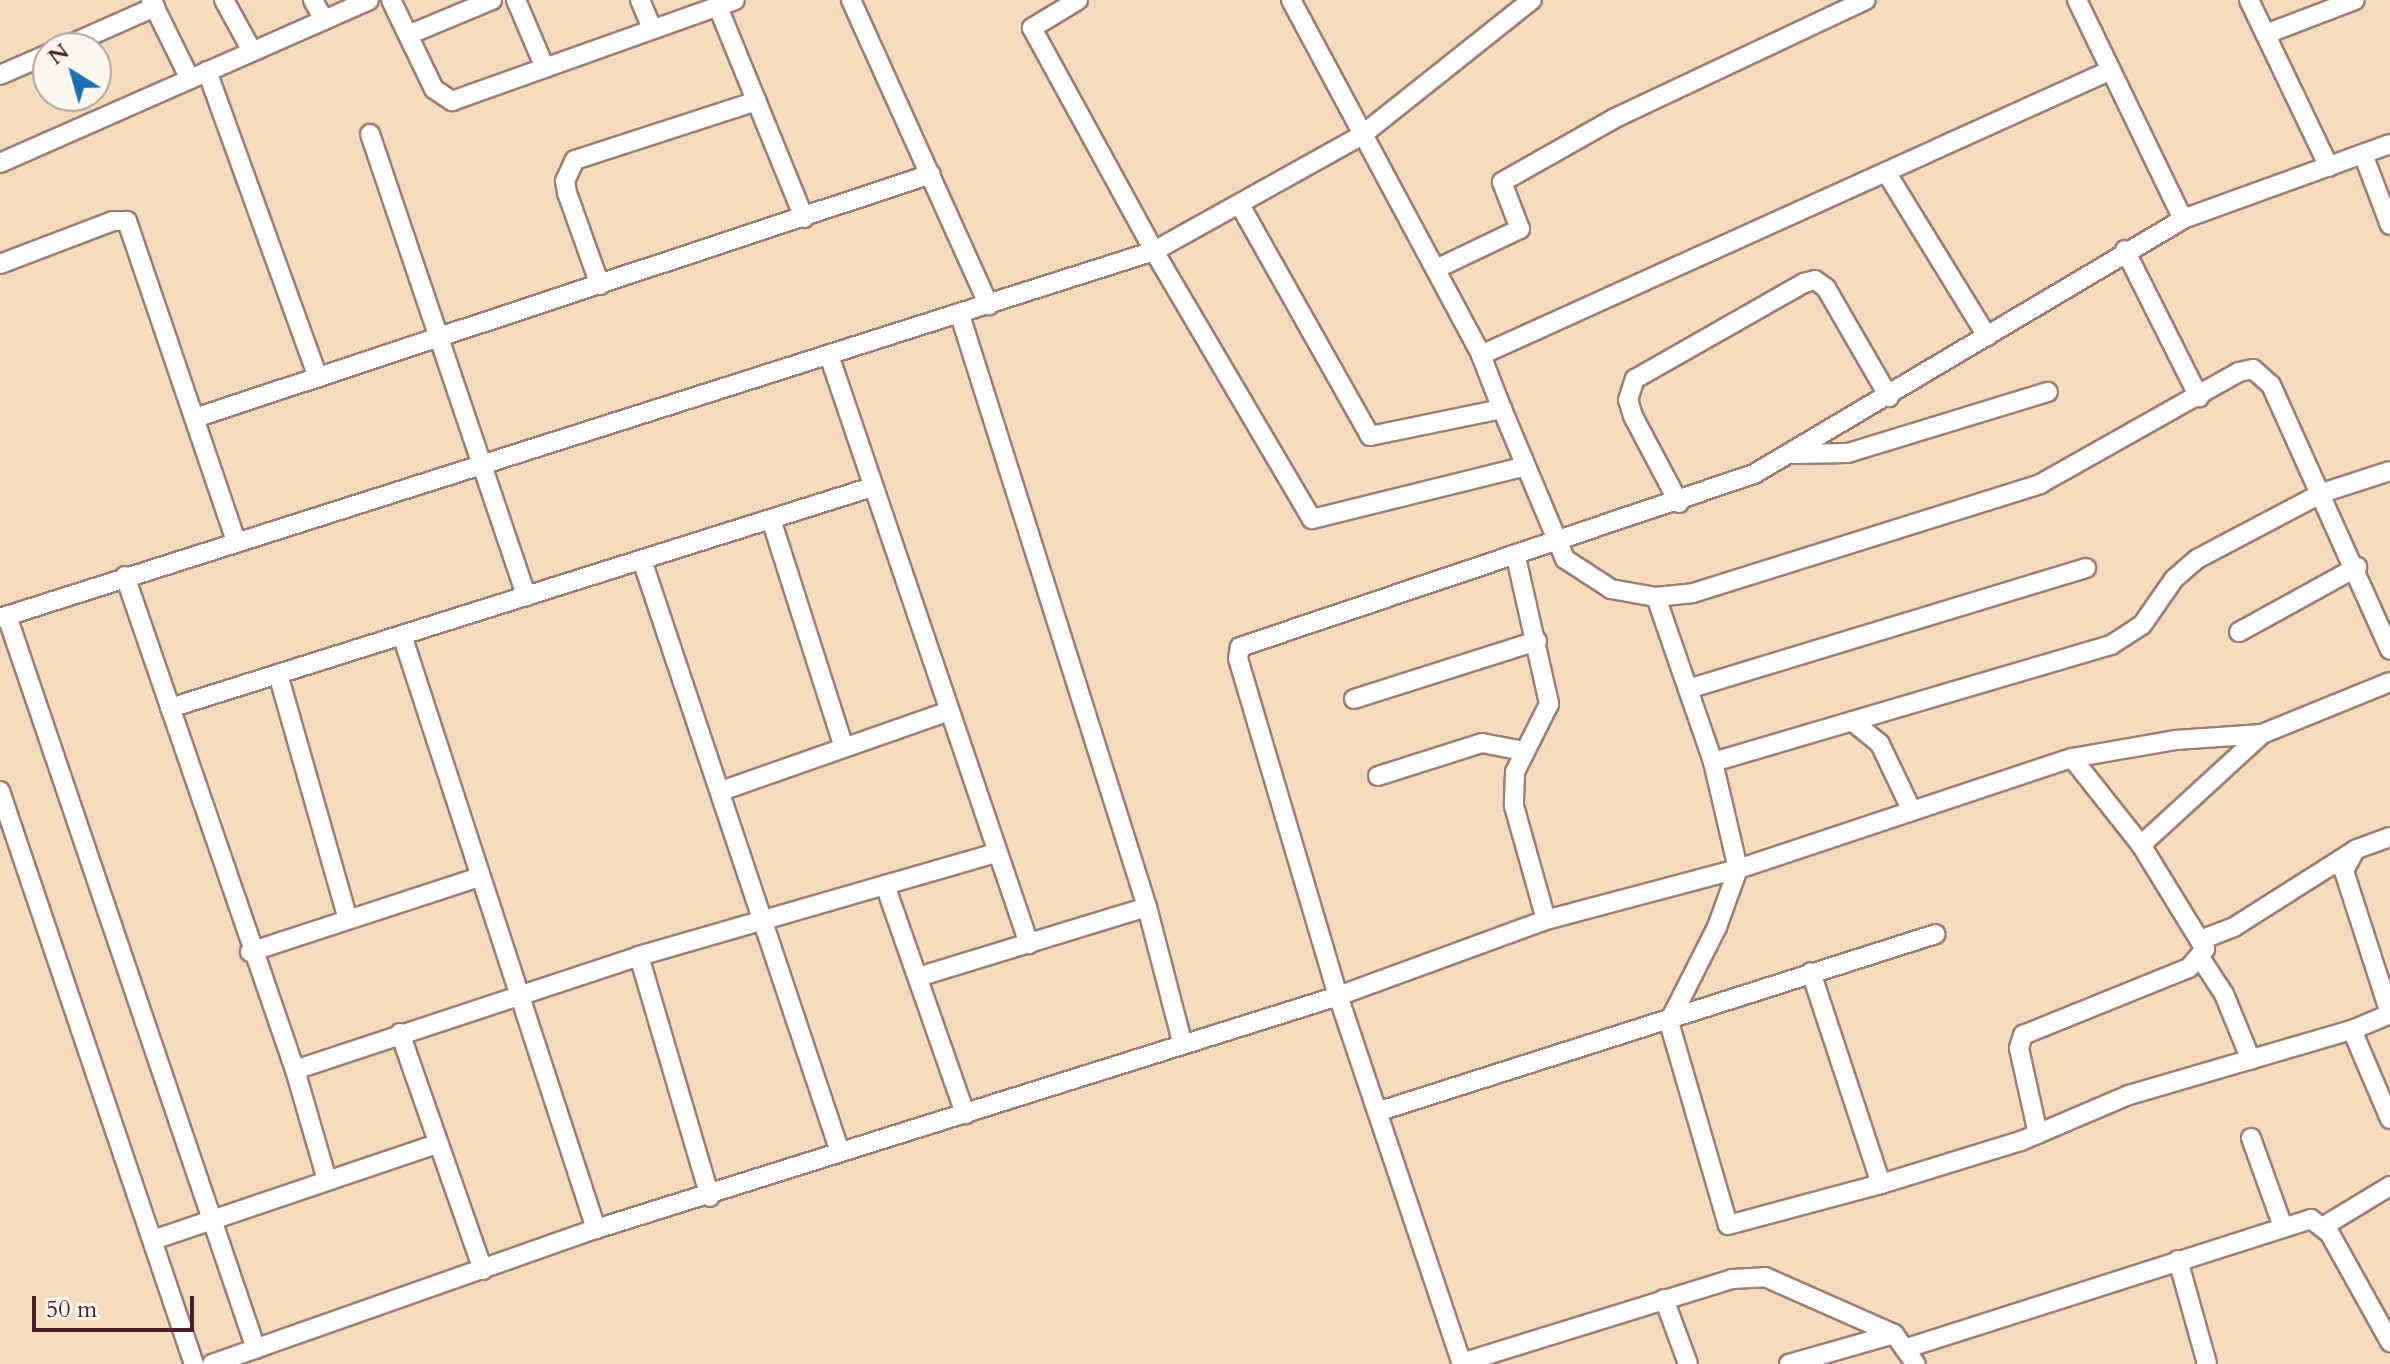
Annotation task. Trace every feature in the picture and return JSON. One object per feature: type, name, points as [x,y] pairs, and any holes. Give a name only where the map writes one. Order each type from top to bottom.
[{"type":"street","points":[[224,0],[252,51]]},
{"type":"street","points":[[313,0],[324,20]]},
{"type":"street","points":[[0,163],[369,0]]},
{"type":"street","points":[[391,0],[434,89],[452,101],[726,3],[757,101],[804,218]]},
{"type":"street","points":[[408,35],[492,0]]},
{"type":"street","points":[[516,0],[545,68]]},
{"type":"street","points":[[640,0],[652,28]]},
{"type":"street","points":[[1078,0],[1032,28],[1154,251],[1312,519],[1522,467]]},
{"type":"street","points":[[1291,0],[1481,355],[1522,467],[1555,545],[1593,581],[1656,597],[1693,593],[2040,484],[2239,372],[2253,369],[2263,376],[2322,493],[2357,567],[2390,650]]},
{"type":"street","points":[[256,1349],[3,617],[125,576],[830,358],[1154,251],[1362,135],[1532,0]]},
{"type":"street","points":[[1436,269],[1520,229],[1502,182],[1615,118],[1866,0]]},
{"type":"street","points":[[2077,0],[2183,219]]},
{"type":"street","points":[[2249,0],[2329,167]]},
{"type":"street","points":[[2266,34],[2355,0]]},
{"type":"street","points":[[855,2],[989,305]]},
{"type":"street","points":[[95,32],[153,4],[199,75],[318,378]]},
{"type":"street","points":[[0,75],[32,61]]},
{"type":"street","points":[[1481,355],[2111,70]]},
{"type":"street","points":[[600,285],[567,193],[565,181],[575,160],[757,101]]},
{"type":"street","points":[[370,134],[442,337],[526,596]]},
{"type":"street","points":[[1906,1349],[1765,1277],[1732,1279],[1461,1363],[1380,1111],[1338,996],[1237,652],[1250,640],[1679,503],[1794,454],[2125,250],[2183,219],[2390,144]]},
{"type":"street","points":[[2363,154],[2390,225]]},
{"type":"street","points":[[1886,172],[1987,336]]},
{"type":"street","points":[[195,418],[931,174]]},
{"type":"street","points":[[1240,205],[1370,436],[1502,409]]},
{"type":"street","points":[[0,264],[113,221],[127,221],[236,542]]},
{"type":"street","points":[[2125,250],[2199,397]]},
{"type":"street","points":[[1679,503],[1633,416],[1628,400],[1635,379],[1804,283],[1815,280],[1826,288],[1889,397]]},
{"type":"street","points":[[960,315],[1147,907],[1182,1041]]},
{"type":"street","points":[[830,358],[995,853],[1029,944]]},
{"type":"street","points":[[1794,454],[1848,453],[2048,392]]},
{"type":"street","points":[[1713,762],[2111,645],[2142,625],[2174,579],[2197,559],[2322,493],[2390,471]]},
{"type":"street","points":[[170,708],[872,487]]},
{"type":"street","points":[[771,519],[843,745]]},
{"type":"street","points":[[1516,557],[1549,704],[1515,772],[1514,806],[1546,920]]},
{"type":"street","points":[[642,560],[840,1152]]},
{"type":"street","points":[[2239,632],[2357,567]]},
{"type":"street","points":[[1688,689],[2086,568]]},
{"type":"street","points":[[125,576],[250,952],[295,1070],[327,1180]]},
{"type":"street","points":[[1656,597],[1713,762],[1738,869],[1717,927],[1669,1022],[1728,1225],[1881,1184],[2038,1134],[2129,1095],[2352,1030],[2390,1014],[2344,871],[2355,850]]},
{"type":"street","points":[[402,635],[596,1229]]},
{"type":"street","points":[[1354,699],[1537,641]]},
{"type":"street","points":[[278,674],[348,919]]},
{"type":"street","points":[[212,1364],[596,1229],[710,1197],[1182,1041],[1338,996],[1546,920],[1738,869],[2072,758],[2176,740],[2262,734],[2390,682]]},
{"type":"street","points":[[721,791],[843,745],[949,711]]},
{"type":"street","points":[[1852,721],[1880,744],[1912,811]]},
{"type":"street","points":[[2141,845],[2262,734]]},
{"type":"street","points":[[1378,776],[1482,743],[1524,751]]},
{"type":"street","points":[[2072,758],[2141,845],[2203,939],[2201,959],[2224,994],[2251,1060]]},
{"type":"street","points":[[0,791],[194,1364]]},
{"type":"street","points":[[2203,939],[2234,927],[2355,850],[2390,837]]},
{"type":"street","points":[[295,1070],[400,1033],[520,998],[639,956],[764,924],[995,853]]},
{"type":"street","points":[[250,952],[480,877]]},
{"type":"street","points":[[885,885],[965,1114]]},
{"type":"street","points":[[918,977],[1147,907]]},
{"type":"street","points":[[1380,1111],[1669,1022],[1811,972],[1936,934]]},
{"type":"street","points":[[639,956],[710,1197]]},
{"type":"street","points":[[2038,1134],[2019,1048],[2023,1035],[2201,959]]},
{"type":"street","points":[[1811,972],[1881,1184]]},
{"type":"street","points":[[2352,1030],[2390,1119]]},
{"type":"street","points":[[400,1033],[436,1144],[483,1270]]},
{"type":"street","points":[[2251,1138],[2283,1227]]},
{"type":"street","points":[[153,1240],[436,1144]]},
{"type":"street","points":[[2324,1226],[2390,1186]]},
{"type":"street","points":[[1789,1364],[1906,1349],[2311,1219],[2324,1226],[2390,1342]]},
{"type":"street","points":[[2178,1260],[2207,1364]]},
{"type":"street","points":[[1664,1299],[1688,1364]]}]
